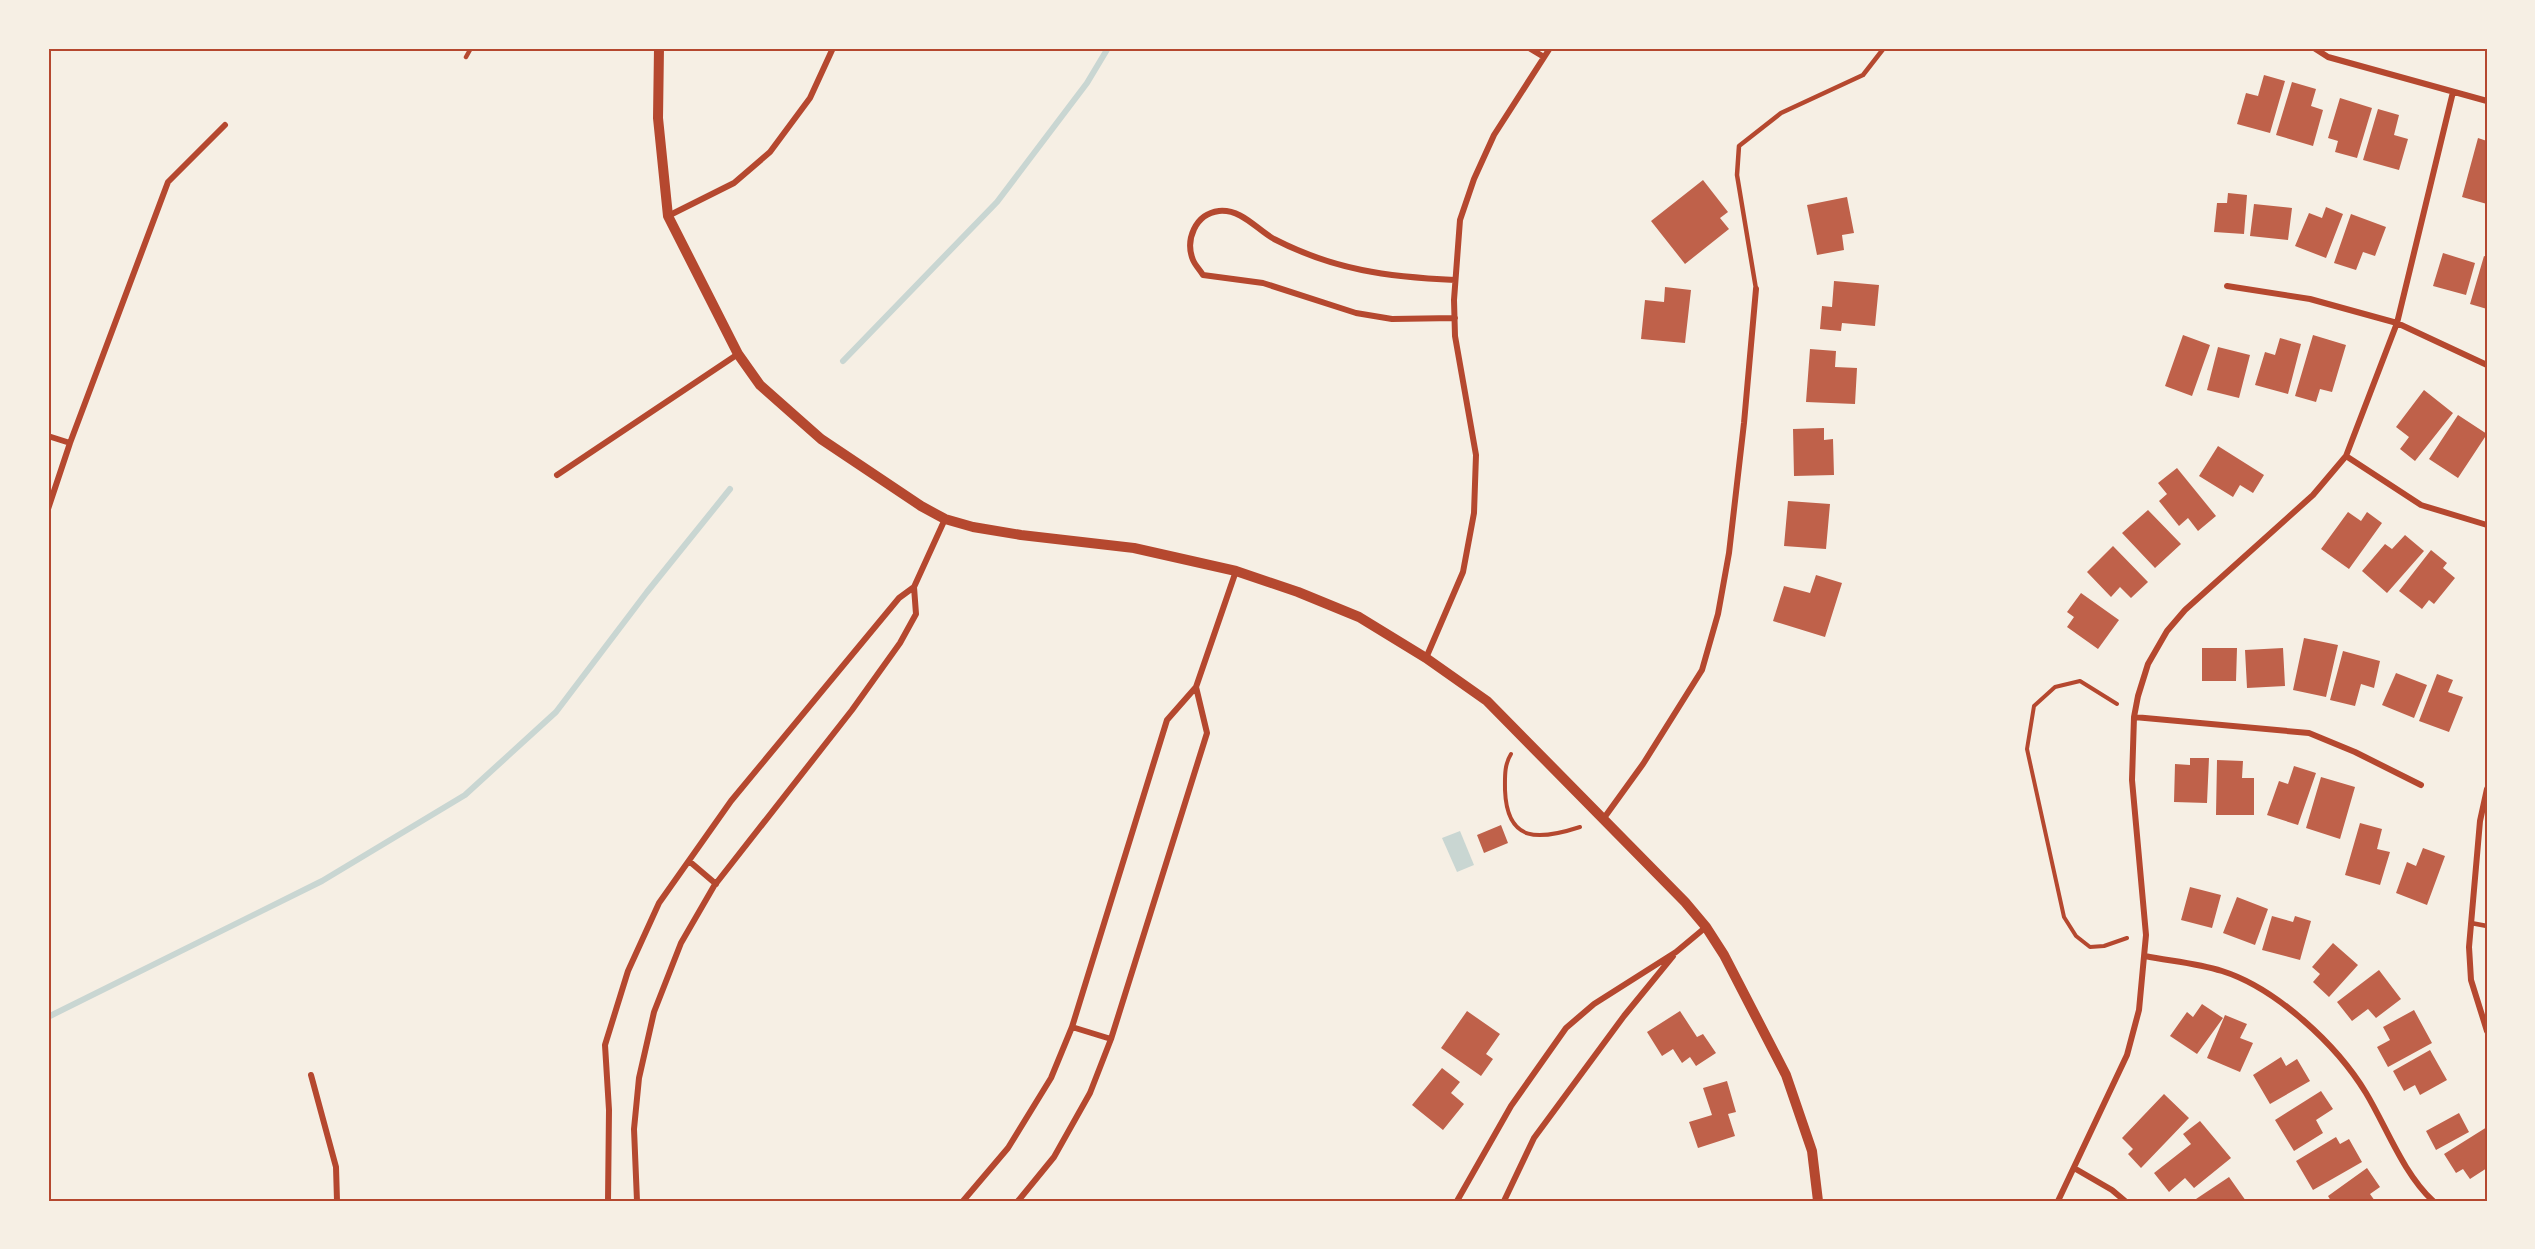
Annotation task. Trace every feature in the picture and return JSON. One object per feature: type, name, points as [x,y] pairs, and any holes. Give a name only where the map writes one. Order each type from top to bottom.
[{"type":"street","points":[[659,48],[658,118],[668,216],[738,354],[760,384],[821,439],[921,506],[945,519],[973,527],[1021,535],[1134,548],[1236,572],[1298,592],[1359,617],[1426,658],[1487,701],[1604,818],[1706,927],[1742,985],[1786,1075],[1812,1151],[1818,1201]]},
{"type":"street","points":[[668,216],[734,183],[770,152],[810,98],[833,48]]},
{"type":"street","points":[[1529,48],[1544,57]]},
{"type":"street","points":[[1426,658],[1463,572],[1474,513],[1476,455],[1455,336],[1455,280],[1460,220],[1474,179],[1494,135],[1550,48]]},
{"type":"street","points":[[2314,48],[2328,57],[2487,101]]},
{"type":"street","points":[[2058,1201],[2127,1056],[2139,1010],[2146,935],[2132,780],[2134,717],[2148,664],[2173,624],[2185,610],[2313,495],[2346,456],[2397,323],[2453,92]]},
{"type":"street","points":[[48,509],[70,443],[168,182],[225,125]]},
{"type":"street","points":[[1455,280],[1370,273],[1336,265],[1302,253],[1266,234],[1241,214],[1219,211],[1203,217],[1193,230],[1190,248],[1193,262],[1203,274],[1263,283],[1356,313],[1392,319],[1455,318]]},
{"type":"street","points":[[2227,285],[2310,299],[2397,323],[2487,365]]},
{"type":"street","points":[[1604,818],[1643,764],[1702,670],[1712,636],[1729,553],[1756,289]]},
{"type":"street","points":[[557,475],[738,354]]},
{"type":"street","points":[[48,436],[70,443]]},
{"type":"street","points":[[2346,456],[2421,505],[2487,525]]},
{"type":"street","points":[[637,1201],[635,1119],[639,1078],[654,1012],[681,943],[716,884],[852,711],[900,643],[916,614],[914,587],[945,519]]},
{"type":"street","points":[[963,1201],[1008,1148],[1051,1078],[1072,1027],[1167,720],[1196,687],[1236,572]]},
{"type":"street","points":[[608,1201],[609,1110],[605,1045],[628,970],[659,903],[731,801],[899,598],[914,587]]},
{"type":"street","points":[[1018,1201],[1054,1157],[1089,1092],[1111,1039],[1207,733],[1196,687]]},
{"type":"street","points":[[2134,717],[2309,733],[2355,752],[2421,785]]},
{"type":"street","points":[[2487,789],[2480,821],[2469,947],[2471,980],[2487,1031]]},
{"type":"street","points":[[689,861],[716,884]]},
{"type":"street","points":[[1457,1201],[1510,1106],[1566,1028],[1594,1004],[1676,952],[1706,927]]},
{"type":"street","points":[[1504,1201],[1534,1138],[1624,1016],[1676,952]]},
{"type":"street","points":[[2145,956],[2223,971],[2290,1009],[2337,1052],[2366,1093],[2390,1140],[2433,1201]]},
{"type":"street","points":[[1072,1027],[1111,1039]]},
{"type":"street","points":[[311,1075],[336,1167],[337,1201]]},
{"type":"street","points":[[2074,1168],[2112,1190],[2125,1201]]},
{"type":"lane","points":[[466,57],[471,48]]},
{"type":"lane","points":[[1756,289],[1737,175],[1739,146],[1781,114],[1863,75],[1884,48]]},
{"type":"lane","points":[[2472,923],[2487,926]]},
{"type":"path","points":[[2117,704],[2080,681],[2055,687],[2034,706],[2027,749],[2064,917],[2076,936],[2090,947],[2104,946],[2127,938]]},
{"type":"path","points":[[1511,754],[1507,761],[1505,784],[1510,823],[1530,834],[1547,837],[1580,827]]},
{"type":"shaded area","points":[[1460,831],[1474,865],[1457,872],[1442,838]]},
{"type":"building","points":[[2264,75],[2285,81],[2270,133],[2237,124],[2246,93],[2258,96]]},
{"type":"building","points":[[2292,82],[2316,89],[2311,106],[2323,110],[2313,146],[2276,135]]},
{"type":"building","points":[[2340,98],[2372,108],[2357,158],[2335,152],[2338,141],[2328,138]]},
{"type":"building","points":[[2378,109],[2399,115],[2394,135],[2408,139],[2399,170],[2363,160]]},
{"type":"building","points":[[2478,138],[2487,141],[2487,204],[2462,197]]},
{"type":"building","points":[[1703,180],[1728,212],[1720,218],[1729,229],[1685,264],[1651,221]]},
{"type":"building","points":[[2228,193],[2247,195],[2244,234],[2214,232],[2217,203],[2227,203]]},
{"type":"building","points":[[1847,197],[1854,233],[1842,235],[1844,250],[1817,255],[1807,205]]},
{"type":"building","points":[[2254,204],[2292,208],[2288,240],[2250,236]]},
{"type":"building","points":[[2326,207],[2343,214],[2326,258],[2295,246],[2309,213],[2322,218]]},
{"type":"building","points":[[2351,214],[2386,227],[2375,256],[2363,252],[2356,270],[2334,263]]},
{"type":"building","points":[[2443,253],[2475,263],[2466,295],[2433,286]]},
{"type":"building","points":[[2484,256],[2487,257],[2487,309],[2470,304]]},
{"type":"building","points":[[1834,281],[1879,285],[1875,326],[1842,323],[1841,331],[1820,329],[1822,306],[1832,307]]},
{"type":"building","points":[[1665,287],[1691,290],[1685,343],[1641,339],[1645,300],[1664,302]]},
{"type":"building","points":[[2183,335],[2210,345],[2192,396],[2165,386]]},
{"type":"building","points":[[2313,335],[2346,345],[2332,392],[2320,389],[2316,402],[2295,396]]},
{"type":"building","points":[[2280,338],[2301,344],[2288,394],[2255,385],[2265,352],[2275,355]]},
{"type":"building","points":[[2218,347],[2250,355],[2239,398],[2207,390]]},
{"type":"building","points":[[1810,349],[1836,351],[1835,367],[1857,368],[1855,404],[1806,402]]},
{"type":"building","points":[[2424,390],[2453,413],[2415,461],[2400,449],[2409,437],[2396,427]]},
{"type":"building","points":[[2458,415],[2487,434],[2458,478],[2429,459]]},
{"type":"building","points":[[1824,428],[1824,440],[1833,439],[1834,475],[1794,476],[1793,429]]},
{"type":"building","points":[[2218,446],[2264,475],[2253,493],[2240,485],[2233,497],[2199,476]]},
{"type":"building","points":[[2177,468],[2216,516],[2198,531],[2188,518],[2179,526],[2159,501],[2167,494],[2158,483]]},
{"type":"building","points":[[1788,501],[1830,504],[1826,549],[1784,546]]},
{"type":"building","points":[[2148,510],[2181,544],[2155,568],[2122,533]]},
{"type":"building","points":[[2348,512],[2361,521],[2367,512],[2382,523],[2349,569],[2321,549]]},
{"type":"building","points":[[2405,535],[2424,551],[2387,593],[2362,571],[2385,544],[2392,549]]},
{"type":"building","points":[[2113,546],[2148,582],[2131,598],[2120,587],[2111,597],[2087,572]]},
{"type":"building","points":[[2431,550],[2447,563],[2443,568],[2455,578],[2434,604],[2429,600],[2422,609],[2399,591]]},
{"type":"building","points":[[1816,575],[1842,583],[1825,637],[1773,621],[1784,586],[1810,593]]},
{"type":"building","points":[[2081,593],[2119,620],[2098,649],[2067,627],[2074,617],[2067,612]]},
{"type":"building","points":[[2304,638],[2338,645],[2326,697],[2293,690]]},
{"type":"building","points":[[2202,648],[2237,648],[2236,681],[2202,681]]},
{"type":"building","points":[[2283,648],[2285,686],[2247,688],[2245,650]]},
{"type":"building","points":[[2343,651],[2380,661],[2374,688],[2361,684],[2355,706],[2330,700]]},
{"type":"building","points":[[2396,673],[2427,685],[2414,718],[2382,705]]},
{"type":"building","points":[[2437,674],[2453,680],[2448,692],[2463,697],[2449,732],[2419,721]]},
{"type":"building","points":[[2190,758],[2209,758],[2207,803],[2174,802],[2175,764],[2190,765]]},
{"type":"building","points":[[2217,760],[2243,761],[2242,778],[2254,778],[2254,815],[2216,815]]},
{"type":"building","points":[[2294,766],[2316,773],[2298,825],[2267,815],[2279,781],[2288,784]]},
{"type":"building","points":[[2321,777],[2355,787],[2340,839],[2306,828]]},
{"type":"building","points":[[2360,823],[2382,829],[2377,849],[2390,852],[2380,885],[2345,875]]},
{"type":"building","points":[[1501,825],[1508,843],[1484,853],[1477,835]]},
{"type":"building","points":[[2423,848],[2445,856],[2427,905],[2396,893],[2407,862],[2416,866]]},
{"type":"building","points":[[2190,887],[2221,895],[2212,928],[2181,920]]},
{"type":"building","points":[[2237,897],[2268,909],[2255,945],[2223,933]]},
{"type":"building","points":[[2272,916],[2293,922],[2295,916],[2311,921],[2300,960],[2262,950]]},
{"type":"building","points":[[2333,943],[2358,965],[2329,997],[2313,982],[2320,974],[2312,967]]},
{"type":"building","points":[[2379,970],[2401,999],[2376,1018],[2368,1009],[2352,1021],[2337,1002]]},
{"type":"building","points":[[2202,1004],[2223,1018],[2197,1054],[2170,1036],[2187,1012],[2193,1017]]},
{"type":"building","points":[[2414,1010],[2432,1043],[2388,1067],[2377,1047],[2390,1040],[2383,1027]]},
{"type":"building","points":[[1467,1011],[1500,1034],[1486,1054],[1493,1059],[1481,1076],[1441,1048]]},
{"type":"building","points":[[1680,1011],[1697,1037],[1703,1034],[1716,1053],[1696,1066],[1690,1057],[1682,1063],[1673,1049],[1662,1056],[1647,1032]]},
{"type":"building","points":[[2225,1015],[2247,1024],[2240,1038],[2253,1043],[2240,1072],[2207,1058]]},
{"type":"building","points":[[2430,1050],[2447,1080],[2420,1095],[2415,1085],[2404,1091],[2393,1071]]},
{"type":"building","points":[[2281,1057],[2286,1066],[2297,1059],[2310,1081],[2270,1104],[2253,1075]]},
{"type":"building","points":[[1442,1068],[1460,1082],[1451,1093],[1464,1104],[1443,1130],[1412,1105]]},
{"type":"building","points":[[1727,1081],[1736,1112],[1728,1114],[1735,1136],[1698,1148],[1689,1122],[1712,1115],[1703,1088]]},
{"type":"building","points":[[2321,1091],[2333,1109],[2316,1120],[2323,1133],[2294,1151],[2275,1120]]},
{"type":"building","points":[[2164,1094],[2189,1118],[2141,1168],[2128,1154],[2133,1149],[2122,1138]]},
{"type":"building","points":[[2459,1113],[2469,1132],[2436,1150],[2426,1131]]},
{"type":"building","points":[[2200,1121],[2231,1158],[2194,1188],[2185,1178],[2169,1192],[2154,1173],[2191,1144],[2183,1134]]},
{"type":"building","points":[[2487,1127],[2487,1168],[2470,1179],[2463,1169],[2456,1173],[2444,1154]]},
{"type":"building","points":[[2336,1137],[2340,1144],[2349,1139],[2362,1162],[2313,1190],[2296,1161]]},
{"type":"building","points":[[2367,1168],[2380,1187],[2370,1194],[2375,1201],[2331,1201],[2328,1196]]},
{"type":"building","points":[[2229,1177],[2246,1201],[2193,1201]]},
{"type":"waterway","points":[[843,361],[997,202],[1087,83],[1108,48]]},
{"type":"waterway","points":[[48,1017],[322,881],[465,795],[556,712],[647,592],[730,489]]}]
